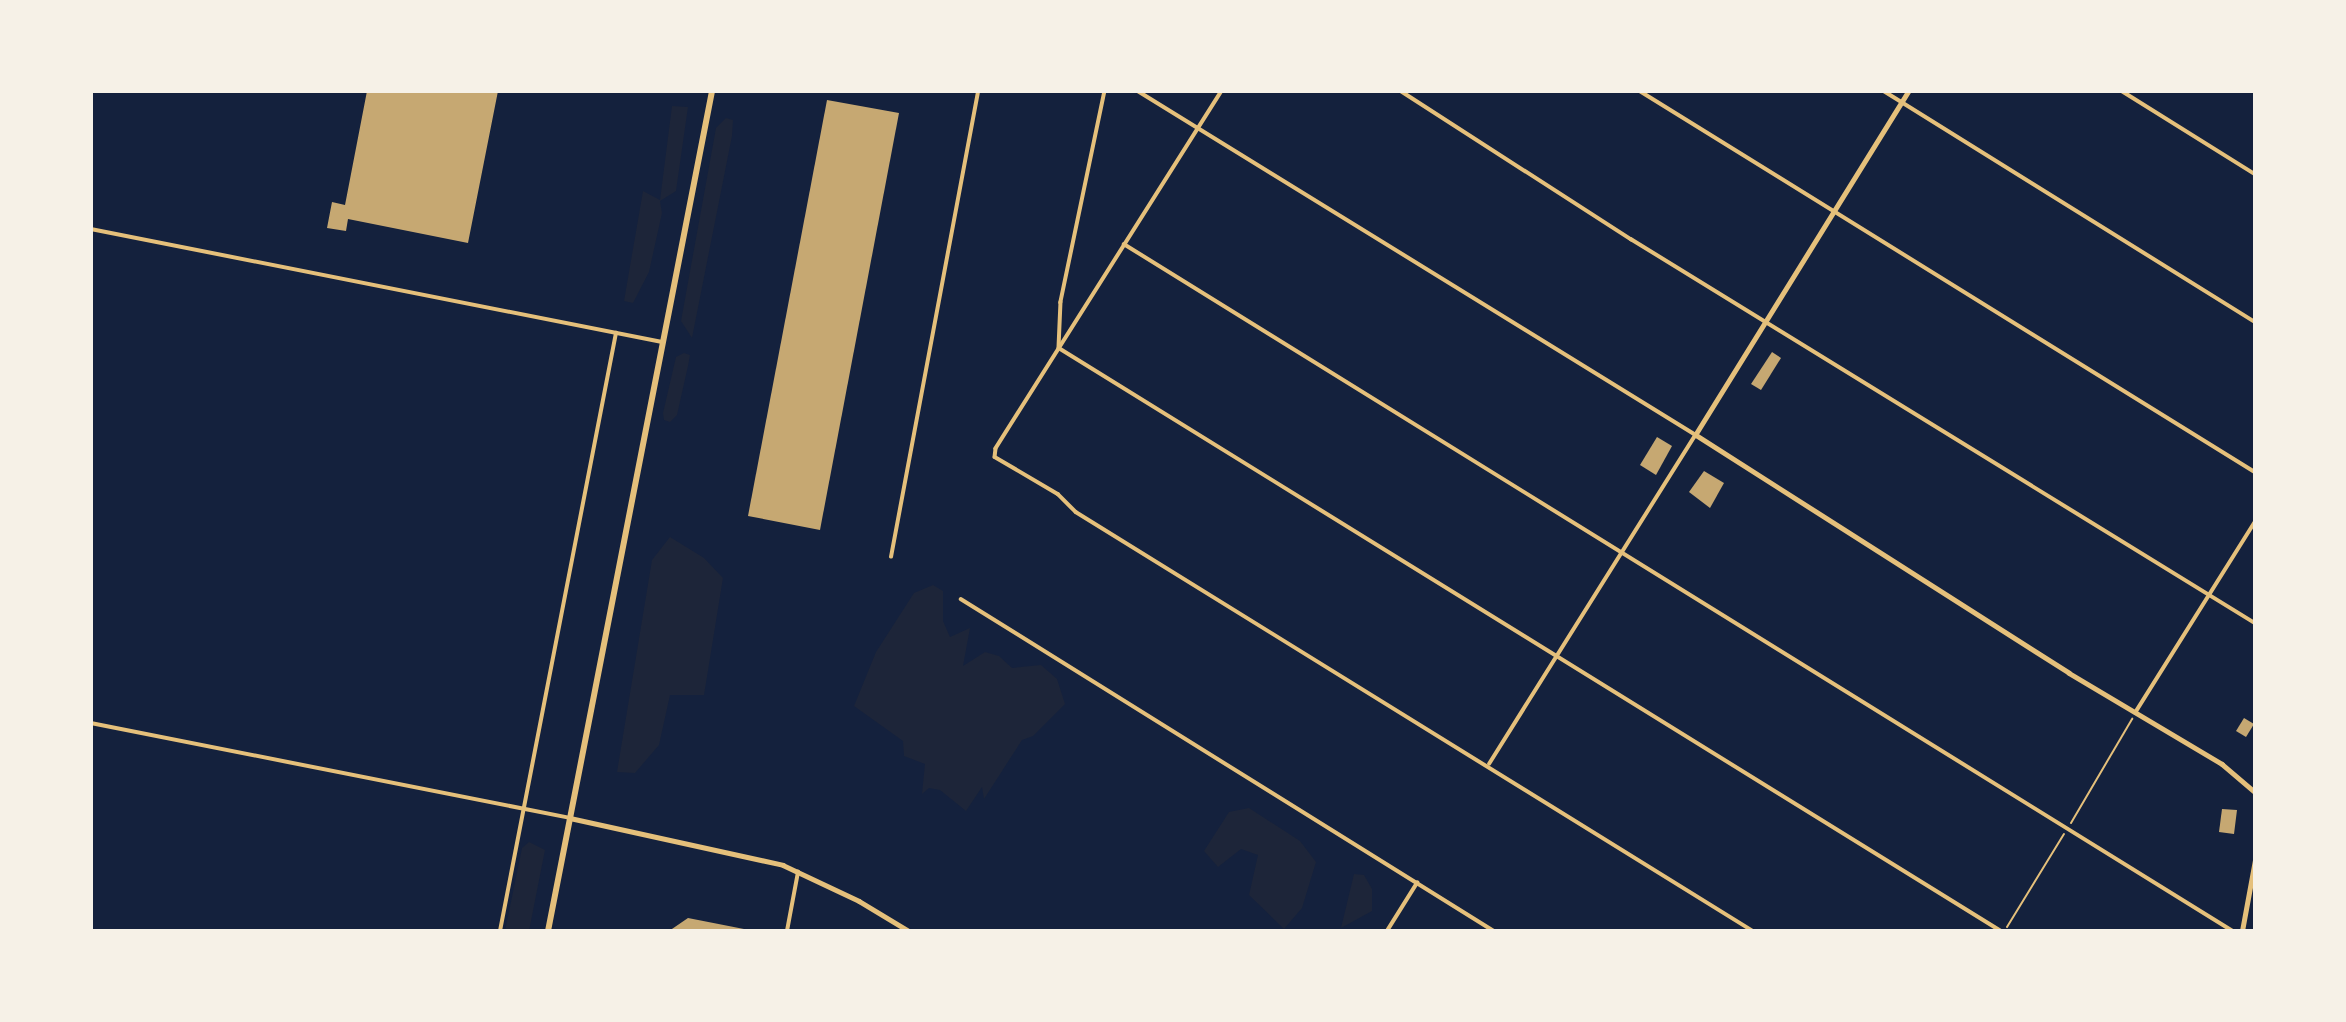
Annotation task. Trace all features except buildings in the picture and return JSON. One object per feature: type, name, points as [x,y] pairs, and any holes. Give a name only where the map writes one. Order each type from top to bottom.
[{"type":"main road","points":[[548,931],[712,91]]},
{"type":"street","points":[[891,557],[978,91]]},
{"type":"street","points":[[1059,348],[1061,302],[1105,91]]},
{"type":"street","points":[[1139,91],[1696,435],[2135,713],[2222,764],[2255,792]]},
{"type":"street","points":[[1222,91],[996,449],[995,457],[1058,494],[1076,512],[1490,764],[1753,931]]},
{"type":"street","points":[[1401,91],[2255,623]]},
{"type":"street","points":[[1640,91],[2255,472]]},
{"type":"street","points":[[1884,91],[2255,322]]},
{"type":"street","points":[[1490,764],[1909,91]]},
{"type":"street","points":[[2122,91],[2255,174]]},
{"type":"street","points":[[91,229],[662,342]]},
{"type":"street","points":[[1124,244],[1625,551],[2234,931]]},
{"type":"street","points":[[500,931],[616,332]]},
{"type":"street","points":[[1059,348],[2003,931]]},
{"type":"street","points":[[2135,713],[2255,522]]},
{"type":"street","points":[[961,599],[1494,931]]},
{"type":"street","points":[[91,723],[525,808],[798,872],[909,931]]},
{"type":"street","points":[[2242,931],[2255,860]]},
{"type":"street","points":[[787,931],[798,872]]},
{"type":"street","points":[[1387,931],[1417,883]]},
{"type":"path","points":[[2003,931],[2135,713]]},
{"type":"shaded area","points":[[672,106],[688,107],[676,191],[660,201],[662,213],[649,272],[633,303],[624,301],[643,191],[660,200]]},
{"type":"shaded area","points":[[726,118],[733,120],[732,136],[692,338],[681,321],[716,128]]},
{"type":"shaded area","points":[[684,353],[690,355],[688,366],[677,415],[670,422],[664,420],[663,413],[676,357]]},
{"type":"shaded area","points":[[670,537],[704,558],[723,578],[704,695],[670,695],[659,745],[635,773],[617,772],[652,560]]},
{"type":"shaded area","points":[[933,585],[943,591],[943,621],[950,637],[970,628],[963,666],[985,652],[999,656],[1012,668],[1041,665],[1057,679],[1065,704],[1033,736],[1022,740],[984,799],[982,787],[966,811],[940,790],[929,788],[922,794],[925,764],[904,756],[903,741],[854,706],[876,652],[914,593]]},
{"type":"shaded area","points":[[1249,808],[1300,841],[1316,862],[1302,908],[1284,929],[1249,895],[1258,855],[1241,849],[1218,867],[1204,851],[1229,812]]},
{"type":"shaded area","points":[[529,842],[545,850],[529,931],[505,931],[522,848]]},
{"type":"shaded area","points":[[1354,874],[1364,875],[1372,889],[1372,911],[1341,928]]}]
